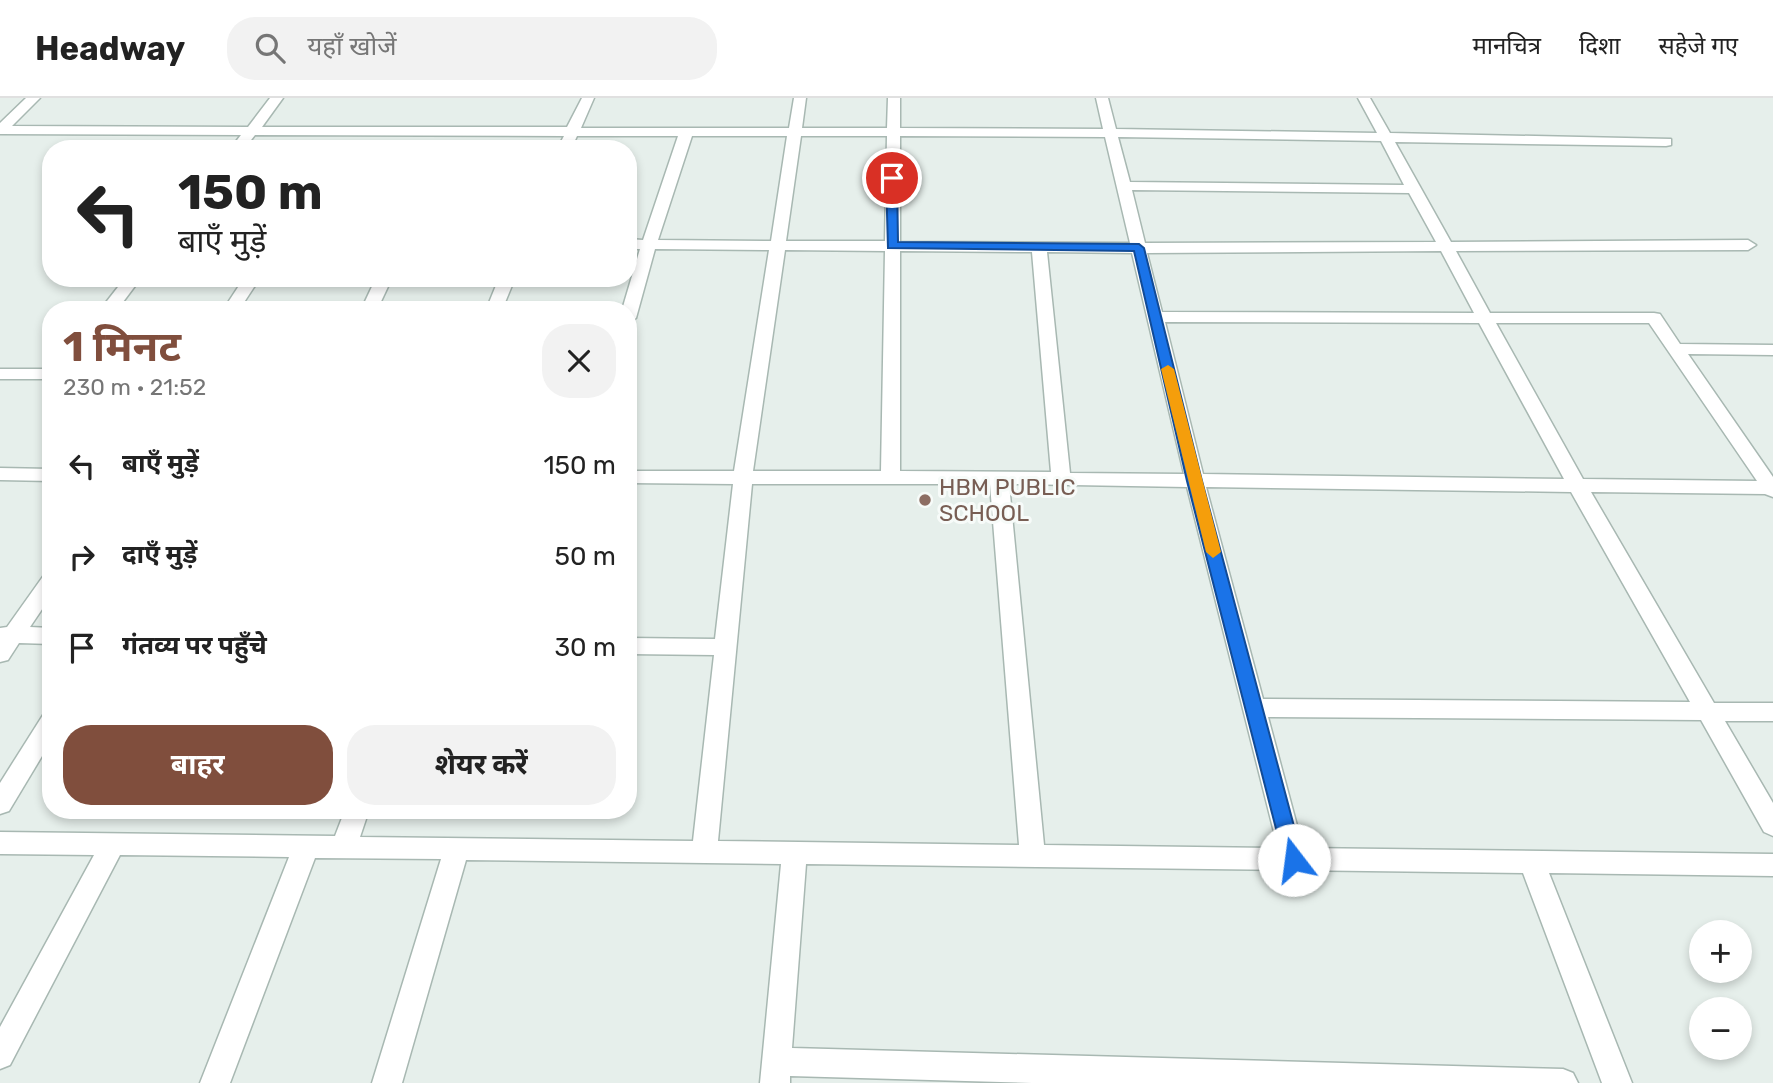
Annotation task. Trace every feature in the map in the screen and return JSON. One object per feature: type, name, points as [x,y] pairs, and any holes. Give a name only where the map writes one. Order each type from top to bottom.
[{"type":"street","points":[[0,130],[34,98]]},
{"type":"street","points":[[244,140],[277,98]]},
{"type":"street","points":[[568,140],[588,98]]},
{"type":"street","points":[[704,853],[743,477],[800,98]]},
{"type":"street","points":[[890,478],[891,132],[894,98]]},
{"type":"street","points":[[1102,98],[1195,481],[1294,860]]},
{"type":"street","points":[[1364,98],[1577,485],[1773,825]]},
{"type":"street","points":[[0,130],[1111,133],[1665,142]]},
{"type":"street","points":[[345,140],[351,131]]},
{"type":"street","points":[[454,140],[458,131]]},
{"type":"street","points":[[637,286],[686,132]]},
{"type":"street","points":[[1124,186],[1414,189]]},
{"type":"street","points":[[637,244],[1139,248],[1748,245]]},
{"type":"street","points":[[1039,247],[1061,479]]},
{"type":"street","points":[[115,301],[127,287]]},
{"type":"street","points":[[1156,317],[1654,318],[1772,489]]},
{"type":"street","points":[[1676,349],[1773,350]]},
{"type":"street","points":[[0,374],[42,374]]},
{"type":"street","points":[[0,474],[42,475]]},
{"type":"street","points":[[637,477],[999,478],[1772,489]]},
{"type":"street","points":[[999,478],[1033,858]]},
{"type":"street","points":[[0,654],[7,635],[42,591]]},
{"type":"street","points":[[7,635],[42,636]]},
{"type":"street","points":[[637,646],[727,647]]},
{"type":"street","points":[[1254,708],[1773,712]]},
{"type":"street","points":[[0,804],[42,736]]},
{"type":"street","points":[[343,848],[354,819]]},
{"type":"street","points":[[0,843],[1033,858],[1773,865]]},
{"type":"street","points":[[0,1055],[112,845]]},
{"type":"street","points":[[215,1083],[306,847]]},
{"type":"street","points":[[387,1083],[456,849]]},
{"type":"street","points":[[794,855],[776,1072],[1563,1083]]},
{"type":"street","points":[[1532,863],[1617,1083]]},
{"type":"slow traffic","points":[[1168,369],[1213,552]]},
{"type":"place","name":"HBM PUBLIC SCHOOL","points":[[925,500]]},
{"type":"route","points":[[892,178],[892,245],[1139,248],[1195,481],[1294,860]]}]
